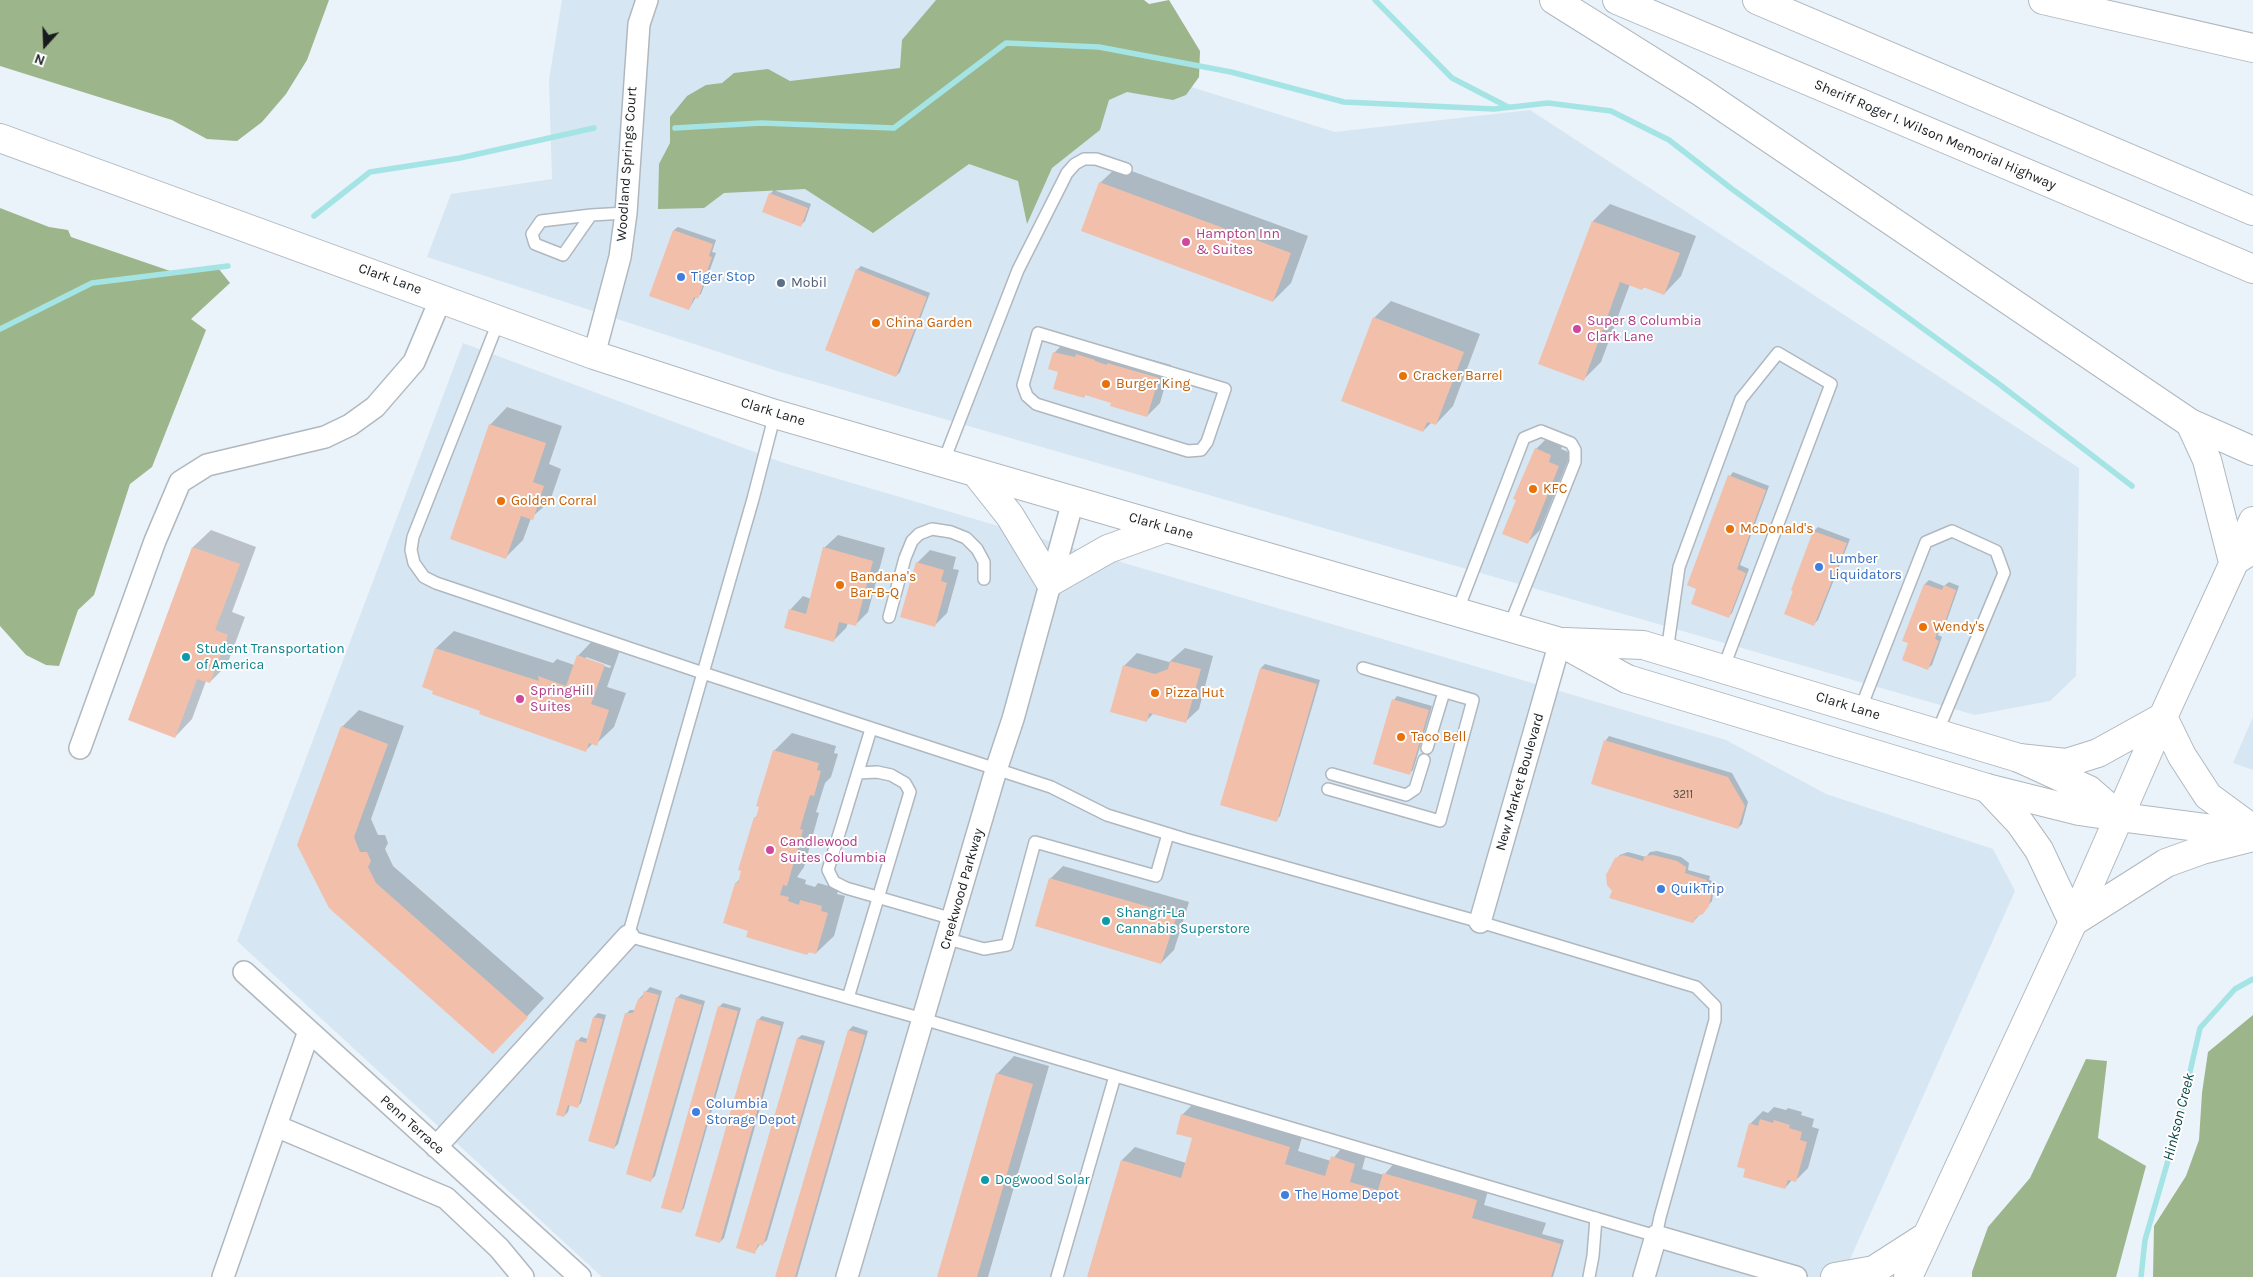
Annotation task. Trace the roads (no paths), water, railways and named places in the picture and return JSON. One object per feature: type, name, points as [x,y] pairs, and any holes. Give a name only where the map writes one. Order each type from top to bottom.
[{"type":"main road","points":[[1554,0],[1701,92],[2190,423],[2253,451]]},
{"type":"main road","name":"Sheriff Roger I. Wilson Memorial Highway","points":[[1617,0],[2253,269]]},
{"type":"main road","points":[[1757,0],[2253,211]]},
{"type":"main road","points":[[2043,0],[2253,48]]},
{"type":"main road","name":"Clark Lane","points":[[0,138],[594,355],[775,414],[1560,642],[1627,679],[1987,788],[2079,811],[2253,836]]},
{"type":"main road","points":[[2190,423],[2207,460],[2243,556]]},
{"type":"main road","points":[[976,473],[1010,516],[1050,582],[1108,549],[1166,528]]},
{"type":"main road","points":[[1908,1277],[2073,922],[2163,717],[2243,556],[2253,521]]},
{"type":"main road","name":"Clark Lane","points":[[1560,642],[1643,645],[2019,758],[2089,790],[2120,817]]},
{"type":"main road","points":[[2019,758],[2066,763],[2098,753],[2163,717]]},
{"type":"main road","points":[[2163,717],[2182,756],[2208,796],[2253,829]]},
{"type":"main road","points":[[1987,788],[2020,822],[2039,850],[2073,922]]},
{"type":"main road","points":[[2073,922],[2166,863],[2202,850],[2253,836]]},
{"type":"main road","points":[[1836,1277],[1874,1270],[1927,1236]]},
{"type":"street","name":"Woodland Springs Court","points":[[594,355],[620,257],[626,213],[639,24],[647,0]]},
{"type":"street","points":[[80,748],[152,550],[180,482],[207,465],[325,437],[350,426],[375,407],[414,362],[441,298]]},
{"type":"street","name":"Creekwood Parkway","points":[[847,1277],[1012,719],[1073,501]]},
{"type":"street","name":"New Market Boulevard","points":[[1480,922],[1560,642]]},
{"type":"street","points":[[436,1147],[628,936]]},
{"type":"street","name":"Penn Terrace","points":[[244,972],[580,1277]]},
{"type":"street","points":[[223,1277],[309,1032]]},
{"type":"street","points":[[276,1126],[446,1198],[499,1248],[523,1277]]},
{"type":"street","points":[[1644,1277],[1656,1236],[1796,1277]]},
{"type":"lane","points":[[943,463],[1018,270],[1067,173],[1075,164],[1084,159],[1096,159],[1126,168]]},
{"type":"lane","points":[[591,215],[563,255],[535,244],[532,234],[541,221],[591,215],[626,213]]},
{"type":"lane","points":[[498,320],[413,537],[411,550],[414,563],[424,577],[436,583],[703,673],[1051,787],[1108,815],[1168,834],[1480,922],[1696,987],[1715,1006],[1715,1020],[1656,1236],[923,1019],[628,936],[703,673],[753,499],[775,414]]},
{"type":"lane","points":[[1038,333],[1226,389],[1207,442],[1201,450],[1188,451],[1096,422],[1036,404],[1027,396],[1023,385],[1038,333]]},
{"type":"lane","points":[[1667,652],[1679,567],[1741,399],[1778,353],[1831,384],[1723,669]]},
{"type":"lane","points":[[1457,612],[1524,438],[1541,431],[1570,443],[1576,450],[1575,462],[1510,627]]},
{"type":"lane","points":[[889,617],[905,558],[912,541],[919,534],[932,528],[951,532],[966,538],[977,549],[984,562],[984,579]]},
{"type":"lane","points":[[1860,710],[1926,542],[1952,531],[1996,551],[2004,573],[1937,733]]},
{"type":"lane","points":[[1328,789],[1440,821],[1473,700],[1363,668]]},
{"type":"lane","points":[[1332,774],[1406,795],[1415,790],[1444,692]]},
{"type":"lane","points":[[871,729],[828,870],[834,882],[879,897],[950,929],[984,949],[1006,945],[1035,842],[1156,876],[1168,834]]},
{"type":"lane","points":[[848,998],[910,792],[905,783],[891,775],[877,772],[858,773]]},
{"type":"lane","points":[[1057,1277],[1115,1076]]},
{"type":"lane","points":[[1589,1277],[1596,1218]]},
{"type":"waterway","points":[[1375,0],[1452,78],[1508,107]]},
{"type":"waterway","points":[[675,128],[761,123],[894,128],[1006,43],[1099,47],[1231,72],[1344,102],[1494,109],[1548,103],[1611,111],[1669,140],[1732,189],[1999,384],[2132,486]]},
{"type":"waterway","points":[[314,216],[370,172],[460,158],[594,128]]},
{"type":"waterway","points":[[0,329],[92,283],[228,266]]},
{"type":"waterway","name":"Hinkson Creek","points":[[2141,1277],[2145,1240],[2176,1133],[2200,1028],[2235,989],[2253,979]]},
{"type":"place","name":"Hampton Inn & Suites","points":[[1186,242]]},
{"type":"place","name":"Tiger Stop","points":[[681,277]]},
{"type":"place","name":"Mobil","points":[[781,283]]},
{"type":"place","name":"China Garden","points":[[876,323]]},
{"type":"place","name":"Super 8 Columbia Clark Lane","points":[[1577,329]]},
{"type":"place","name":"Cracker Barrel","points":[[1403,376]]},
{"type":"place","name":"Burger King","points":[[1106,384]]},
{"type":"place","name":"KFC","points":[[1533,489]]},
{"type":"place","name":"Golden Corral","points":[[501,501]]},
{"type":"place","name":"McDonald's","points":[[1730,529]]},
{"type":"place","name":"Lumber Liquidators","points":[[1819,567]]},
{"type":"place","name":"Bandana's Bar-B-Q","points":[[840,585]]},
{"type":"place","name":"Wendy's","points":[[1923,627]]},
{"type":"place","name":"Student Transportation of America","points":[[186,657]]},
{"type":"place","name":"Pizza Hut","points":[[1155,693]]},
{"type":"place","name":"SpringHill Suites","points":[[520,699]]},
{"type":"place","name":"Taco Bell","points":[[1401,737]]},
{"type":"place","name":"Candlewood Suites Columbia","points":[[770,850]]},
{"type":"place","name":"QuikTrip","points":[[1661,889]]},
{"type":"place","name":"Shangri-La Cannabis Superstore","points":[[1106,921]]},
{"type":"place","name":"Columbia Storage Depot","points":[[696,1112]]},
{"type":"place","name":"Dogwood Solar","points":[[985,1180]]},
{"type":"place","name":"The Home Depot","points":[[1285,1195]]}]
